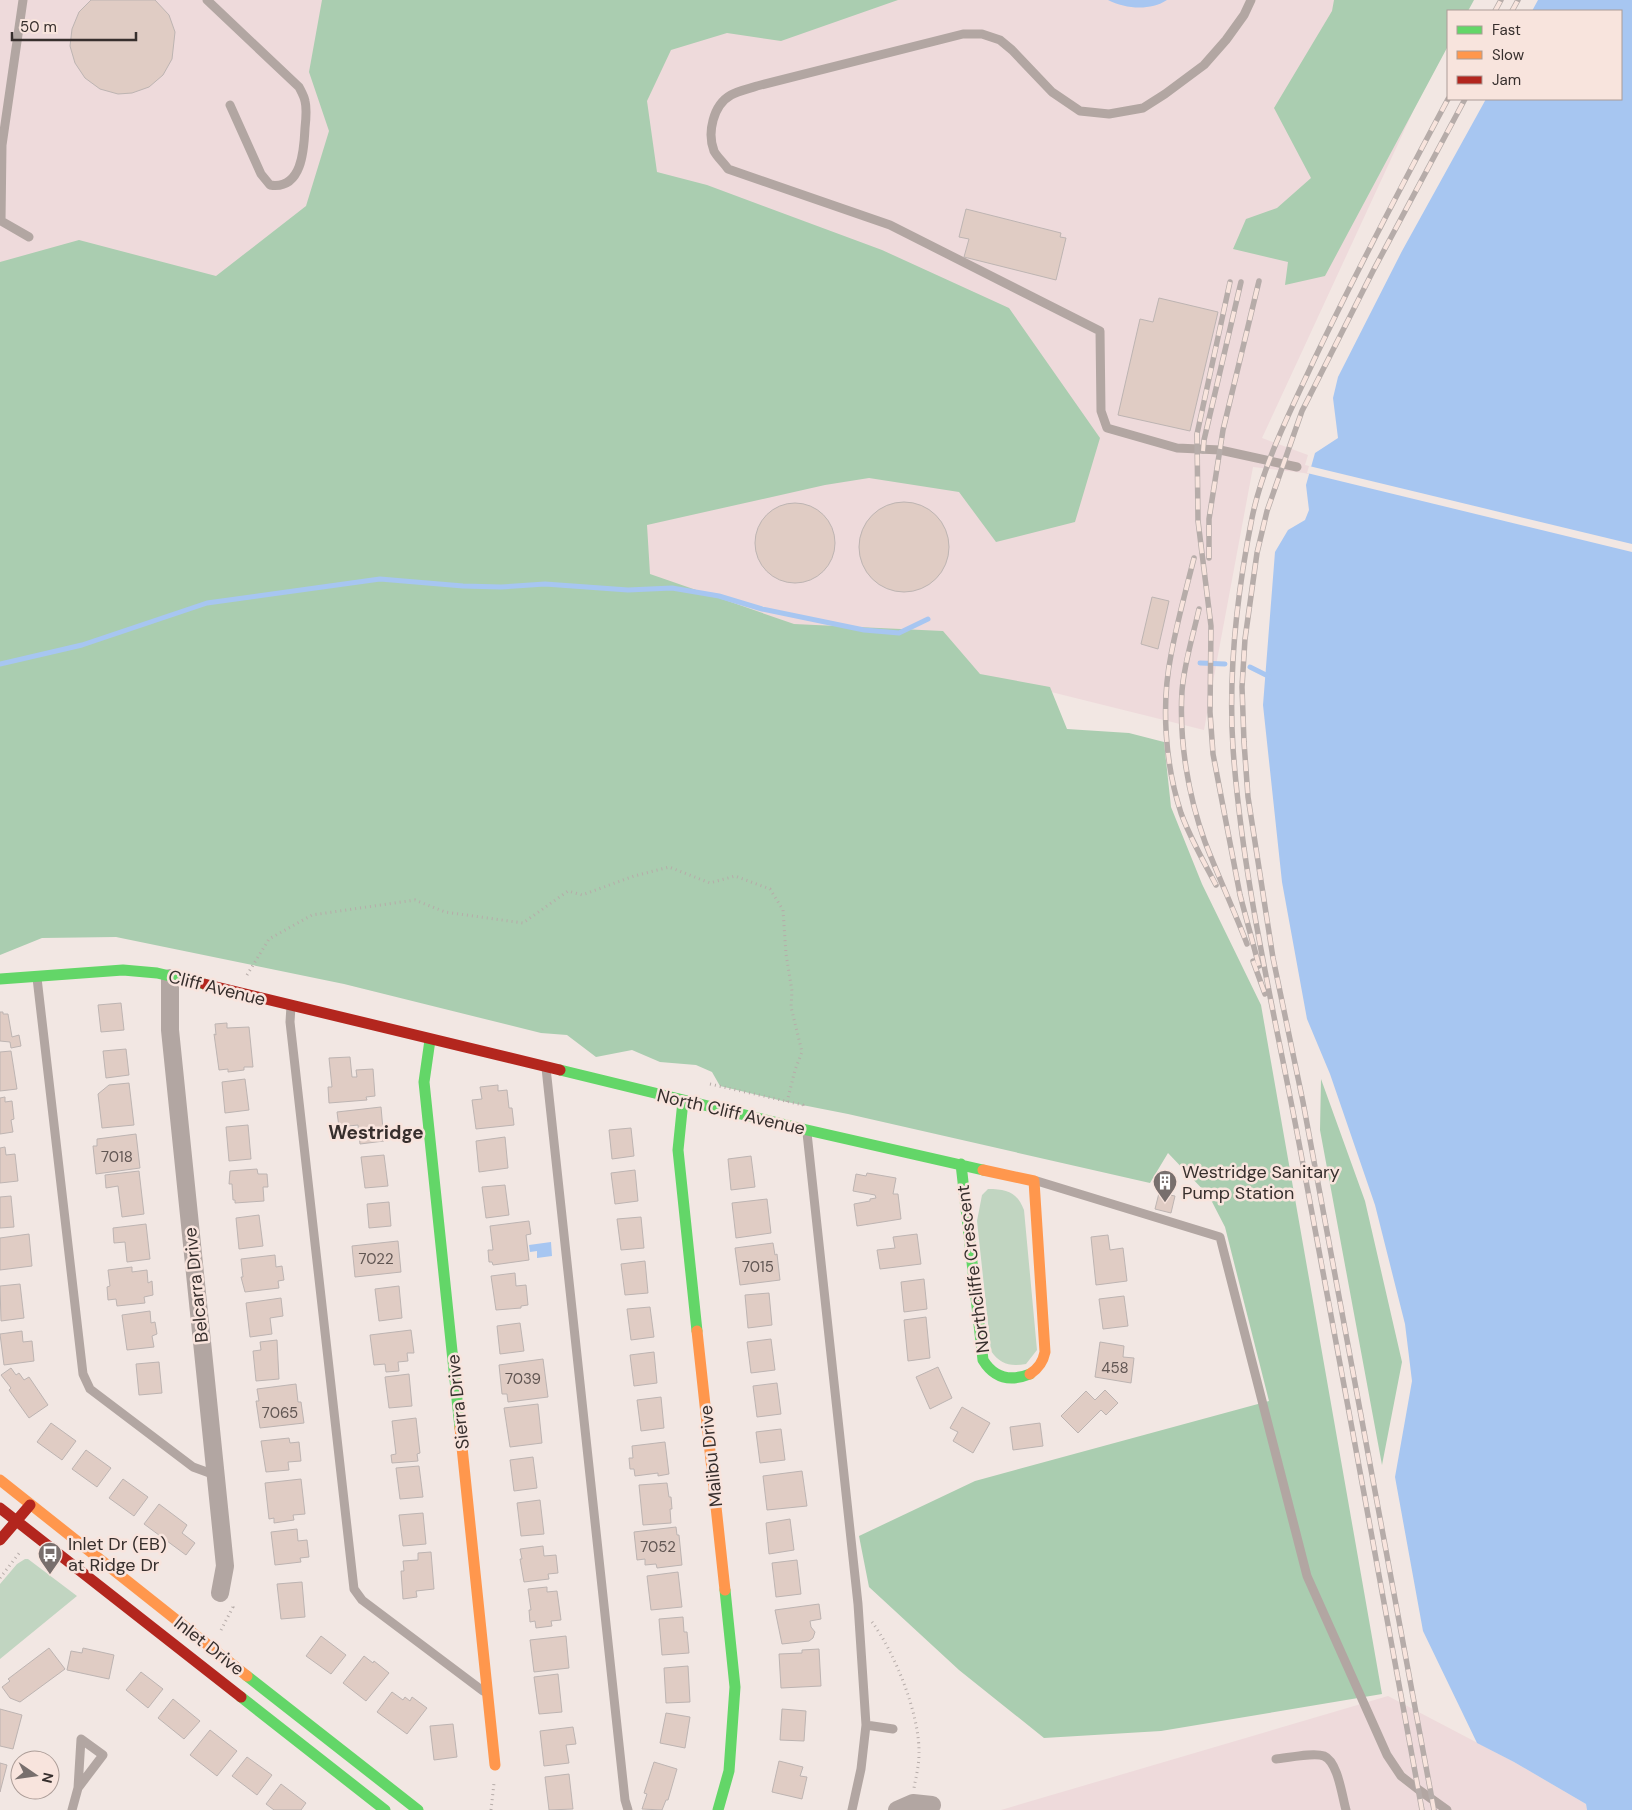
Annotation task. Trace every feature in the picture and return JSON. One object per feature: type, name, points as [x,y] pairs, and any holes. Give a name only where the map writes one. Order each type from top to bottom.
[{"type":"street","name":"Cliff Avenue","points":[[0,979],[37,978],[123,970],[140,971],[430,1040]]},
{"type":"street","name":"Belcarra Drive","points":[[170,978],[170,1030],[225,1566],[220,1593]]},
{"type":"street","name":"North Cliff Avenue","points":[[430,1040],[807,1130],[1034,1181]]},
{"type":"street","name":"Sierra Drive","points":[[430,1040],[424,1082],[495,1765]]},
{"type":"street","name":"Malibu Drive","points":[[684,1101],[678,1150],[735,1687],[728,1771],[718,1810]]},
{"type":"street","name":"Northcliffe Crescent","points":[[961,1164],[983,1360],[989,1370],[998,1375],[1010,1377],[1022,1377],[1033,1373],[1042,1364],[1045,1352],[1034,1181]]},
{"type":"street","name":"Inlet Drive","points":[[0,1480],[418,1810]]},
{"type":"street","points":[[0,1540],[30,1505]]},
{"type":"street","name":"Inlet Drive","points":[[0,1508],[385,1810]]},
{"type":"street","points":[[897,1810],[913,1803],[937,1808]]},
{"type":"lane","points":[[23,0],[2,145],[1,221],[29,237]]},
{"type":"lane","points":[[208,0],[299,87],[305,100],[304,153],[295,176],[278,186],[270,185],[261,174],[230,104]]},
{"type":"lane","points":[[1251,0],[1244,15],[1226,40],[1204,65],[1166,94],[1143,108],[1110,114],[1080,111],[1052,92],[1000,40],[982,34],[962,34],[766,84],[731,95],[721,103],[714,119],[710,137],[714,152],[728,169],[890,225],[1100,331],[1101,410],[1107,428],[1177,448],[1220,450],[1297,467]]},
{"type":"lane","points":[[37,978],[83,1374],[90,1389],[193,1468],[215,1475]]},
{"type":"lane","points":[[291,1006],[290,1022],[354,1588],[362,1600],[489,1696]]},
{"type":"lane","points":[[546,1068],[625,1800],[628,1810]]},
{"type":"lane","points":[[807,1130],[858,1604],[866,1726],[861,1769],[852,1810]]},
{"type":"lane","points":[[1034,1181],[1220,1237],[1307,1576],[1387,1755],[1401,1776],[1448,1810]]},
{"type":"lane","points":[[866,1726],[894,1729]]},
{"type":"lane","points":[[72,1810],[78,1788],[81,1739],[103,1755],[78,1788]]},
{"type":"lane","points":[[1276,1759],[1305,1755],[1324,1756],[1334,1765],[1346,1810]]},
{"type":"path","points":[[246,976],[269,939],[312,915],[415,900],[445,912],[523,923],[568,891],[582,895],[634,876],[669,867],[710,883],[735,876],[770,889],[783,910],[786,954],[792,991],[791,1007],[802,1052],[786,1102]]},
{"type":"path","points":[[0,1578],[20,1552]]},
{"type":"path","points":[[217,1637],[233,1607],[220,1593]]},
{"type":"path","points":[[858,1604],[875,1627],[904,1683],[918,1740],[919,1754],[914,1789]]},
{"type":"path","points":[[491,1810],[495,1765]]},
{"type":"shaded area","points":[[0,0],[1472,0],[1447,10],[1447,47],[1416,105],[1262,438],[1308,455],[1305,465],[1632,544],[1632,552],[1304,473],[1253,467],[1204,730],[0,430]]},
{"type":"shaded area","points":[[1388,1696],[1514,1762],[1586,1804],[1587,1810],[1001,1810]]},
{"type":"green space","points":[[322,0],[898,0],[781,41],[727,33],[671,50],[647,101],[657,172],[707,185],[882,250],[1009,308],[1100,438],[1075,522],[996,542],[959,492],[869,478],[825,485],[647,525],[650,574],[794,624],[943,631],[980,674],[1050,687],[1067,729],[1129,733],[1164,742],[1171,807],[1202,884],[1261,1005],[1382,1694],[1161,1731],[1044,1738],[959,1670],[869,1587],[859,1536],[975,1481],[1269,1401],[1225,1227],[1209,1196],[1168,1153],[1150,1183],[720,1086],[712,1072],[696,1065],[660,1062],[632,1050],[596,1057],[567,1035],[541,1033],[344,984],[116,937],[42,938],[0,955],[0,262],[79,240],[216,276],[306,206],[329,131],[309,72]]},
{"type":"green space","points":[[1334,0],[1474,0],[1469,10],[1447,10],[1447,48],[1325,276],[1285,285],[1288,262],[1233,249],[1246,219],[1277,208],[1311,178],[1274,108],[1332,11]]},
{"type":"green space","points":[[1321,1079],[1365,1201],[1402,1362],[1382,1465],[1320,1130]]},
{"type":"green space","points":[[988,1189],[1006,1191],[1015,1195],[1024,1210],[1037,1350],[1026,1364],[1006,1364],[991,1351],[977,1221],[982,1195]]},
{"type":"green space","points":[[28,1559],[77,1596],[0,1659],[0,1584],[17,1564]]},
{"type":"water","points":[[1108,0],[1167,0],[1153,6],[1138,8]]},
{"type":"water","points":[[1538,0],[1632,0],[1632,1810],[1587,1810],[1586,1804],[1477,1743],[1423,1631],[1395,1477],[1412,1381],[1405,1324],[1375,1205],[1330,1074],[1307,1019],[1282,882],[1263,705],[1275,552],[1288,530],[1305,520],[1309,510],[1306,485],[1315,453],[1338,438],[1333,398],[1338,377],[1402,251],[1485,100],[1622,100],[1622,10],[1533,10]]},
{"type":"water","points":[[551,1242],[552,1256],[537,1258],[537,1251],[530,1252],[529,1245]]},
{"type":"pier","points":[[1309,466],[1632,544],[1632,552],[1307,473]]},
{"type":"building","points":[[91,0],[155,0],[169,15],[175,32],[172,59],[163,75],[149,87],[132,93],[118,94],[100,89],[85,78],[75,63],[70,46],[72,29],[79,12]]},
{"type":"building","points":[[966,209],[1061,233],[1060,237],[1066,238],[1056,280],[964,257],[969,239],[959,237]]},
{"type":"building","points":[[1159,298],[1218,312],[1190,431],[1118,415],[1140,319],[1153,322]]},
{"type":"building","points":[[895,502],[913,502],[929,509],[942,522],[949,538],[949,556],[942,572],[929,585],[913,592],[895,592],[879,585],[866,572],[859,556],[859,538],[866,522],[879,509]]},
{"type":"building","points":[[787,503],[803,503],[824,514],[835,535],[835,551],[824,572],[803,583],[787,583],[773,577],[761,565],[755,551],[755,535],[761,521],[773,509]]},
{"type":"building","points":[[1152,597],[1169,601],[1158,649],[1141,644]]},
{"type":"building","points":[[121,1003],[124,1030],[101,1032],[98,1005]]},
{"type":"building","points":[[0,1012],[8,1014],[12,1037],[19,1035],[21,1046],[11,1048],[10,1042],[0,1041]]},
{"type":"building","points":[[227,1023],[227,1028],[249,1027],[253,1067],[244,1067],[244,1070],[228,1072],[228,1069],[219,1070],[214,1034],[216,1035],[215,1024]]},
{"type":"building","points":[[126,1049],[129,1075],[106,1078],[103,1051]]},
{"type":"building","points":[[11,1051],[17,1089],[0,1091],[0,1052]]},
{"type":"building","points":[[350,1057],[352,1077],[357,1077],[356,1070],[373,1069],[375,1096],[366,1097],[367,1100],[329,1103],[328,1087],[332,1087],[329,1058]]},
{"type":"building","points":[[245,1079],[249,1110],[225,1113],[222,1082]]},
{"type":"building","points":[[129,1083],[134,1125],[102,1128],[98,1094],[109,1085]]},
{"type":"building","points":[[498,1085],[498,1091],[507,1090],[509,1108],[512,1108],[514,1125],[476,1129],[472,1100],[482,1099],[480,1087]]},
{"type":"building","points":[[5,1097],[5,1102],[12,1101],[14,1119],[11,1120],[13,1132],[0,1134],[0,1098]]},
{"type":"building","points":[[381,1107],[384,1141],[360,1144],[358,1125],[339,1127],[337,1112]]},
{"type":"building","points":[[248,1125],[251,1159],[229,1161],[226,1127]]},
{"type":"building","points":[[631,1128],[634,1156],[612,1159],[609,1130]]},
{"type":"building","points":[[136,1134],[140,1168],[96,1174],[93,1146],[97,1146],[97,1139]]},
{"type":"building","points":[[505,1137],[508,1168],[479,1172],[476,1141]]},
{"type":"building","points":[[5,1147],[6,1155],[15,1154],[18,1181],[0,1183],[0,1148]]},
{"type":"building","points":[[384,1155],[388,1186],[365,1188],[361,1157]]},
{"type":"building","points":[[751,1156],[755,1187],[731,1190],[728,1159]]},
{"type":"building","points":[[257,1169],[258,1174],[267,1174],[268,1187],[263,1187],[264,1201],[235,1203],[235,1200],[233,1200],[232,1184],[229,1184],[230,1171]]},
{"type":"building","points":[[635,1170],[638,1201],[615,1204],[611,1173]]},
{"type":"building","points":[[139,1171],[144,1214],[122,1217],[118,1186],[106,1188],[105,1175]]},
{"type":"building","points":[[867,1173],[896,1178],[893,1194],[898,1194],[901,1219],[857,1226],[854,1204],[876,1198],[875,1195],[853,1191],[856,1174],[866,1176]]},
{"type":"building","points":[[505,1185],[509,1215],[486,1218],[482,1187]]},
{"type":"building","name":"Westridge Sanitary Pump Station","points":[[1159,1193],[1175,1196],[1171,1213],[1155,1209]]},
{"type":"building","points":[[11,1196],[14,1227],[0,1228],[0,1197]]},
{"type":"building","points":[[767,1199],[771,1233],[736,1238],[732,1203]]},
{"type":"building","points":[[389,1202],[391,1226],[369,1228],[367,1204]]},
{"type":"building","points":[[259,1215],[263,1246],[239,1249],[236,1218]]},
{"type":"building","points":[[641,1217],[644,1248],[621,1250],[617,1219]]},
{"type":"building","points":[[529,1221],[531,1234],[526,1235],[529,1260],[493,1265],[492,1262],[489,1262],[488,1250],[493,1250],[490,1226]]},
{"type":"building","points":[[146,1224],[150,1259],[127,1262],[125,1242],[114,1243],[113,1228]]},
{"type":"building","points":[[29,1234],[32,1266],[0,1270],[0,1238]]},
{"type":"building","points":[[917,1234],[921,1264],[880,1269],[877,1250],[895,1248],[893,1237]]},
{"type":"building","points":[[1108,1235],[1110,1250],[1123,1248],[1127,1281],[1096,1285],[1091,1237]]},
{"type":"building","points":[[398,1241],[401,1272],[355,1277],[352,1246]]},
{"type":"building","points":[[773,1243],[775,1255],[777,1254],[780,1280],[740,1285],[735,1248]]},
{"type":"building","points":[[275,1255],[276,1267],[282,1266],[284,1280],[278,1281],[279,1288],[245,1292],[241,1277],[243,1277],[241,1259]]},
{"type":"building","points":[[645,1261],[648,1293],[625,1295],[621,1264]]},
{"type":"building","points":[[132,1267],[132,1272],[147,1270],[148,1283],[152,1281],[153,1295],[144,1297],[145,1303],[117,1306],[116,1299],[108,1300],[107,1287],[110,1286],[108,1270]]},
{"type":"building","points":[[515,1273],[516,1286],[526,1285],[528,1305],[521,1306],[521,1308],[496,1310],[491,1276]]},
{"type":"building","points":[[924,1279],[927,1309],[904,1312],[901,1282]]},
{"type":"building","points":[[20,1284],[24,1318],[1,1321],[0,1286]]},
{"type":"building","points":[[399,1286],[402,1318],[379,1321],[375,1289]]},
{"type":"building","points":[[769,1293],[772,1325],[748,1328],[745,1295]]},
{"type":"building","points":[[1124,1296],[1128,1326],[1103,1329],[1099,1299]]},
{"type":"building","points":[[281,1298],[283,1316],[270,1318],[272,1334],[250,1337],[246,1303]]},
{"type":"building","points":[[650,1307],[654,1337],[631,1340],[627,1309]]},
{"type":"building","points":[[150,1311],[151,1323],[155,1322],[157,1334],[152,1336],[154,1347],[127,1350],[122,1315]]},
{"type":"building","points":[[926,1317],[930,1358],[908,1361],[904,1320]]},
{"type":"building","points":[[520,1323],[524,1351],[500,1354],[497,1326]]},
{"type":"building","points":[[411,1330],[414,1353],[407,1353],[408,1361],[398,1362],[399,1371],[386,1372],[385,1364],[374,1365],[370,1335]]},
{"type":"building","points":[[22,1331],[23,1342],[32,1341],[34,1361],[4,1365],[0,1334]]},
{"type":"building","points":[[771,1339],[775,1370],[751,1373],[747,1342]]},
{"type":"building","points":[[277,1340],[279,1379],[256,1381],[253,1351],[261,1350],[260,1342]]},
{"type":"building","points":[[1100,1342],[1124,1346],[1123,1357],[1134,1358],[1131,1383],[1095,1377]]},
{"type":"building","points":[[654,1352],[657,1383],[634,1386],[630,1355]]},
{"type":"building","points":[[543,1359],[548,1397],[508,1402],[507,1394],[502,1394],[499,1365]]},
{"type":"building","points":[[159,1362],[162,1393],[139,1395],[136,1364]]},
{"type":"building","points":[[938,1367],[952,1398],[930,1409],[916,1377]]},
{"type":"building","points":[[11,1368],[16,1375],[19,1373],[24,1380],[29,1377],[48,1405],[29,1418],[1,1375]]},
{"type":"building","points":[[409,1374],[412,1406],[389,1408],[385,1377]]},
{"type":"building","points":[[777,1383],[781,1414],[757,1417],[753,1386]]},
{"type":"building","points":[[296,1384],[298,1402],[301,1402],[304,1423],[260,1428],[256,1401],[259,1401],[257,1389]]},
{"type":"building","points":[[1105,1390],[1118,1403],[1106,1415],[1101,1410],[1078,1433],[1061,1416],[1086,1391],[1095,1400]]},
{"type":"building","points":[[661,1397],[664,1428],[641,1431],[637,1400]]},
{"type":"building","points":[[538,1404],[542,1443],[510,1447],[504,1408]]},
{"type":"building","points":[[962,1407],[990,1423],[973,1453],[953,1441],[958,1432],[950,1428]]},
{"type":"building","points":[[416,1418],[420,1453],[417,1454],[418,1461],[392,1463],[391,1455],[396,1454],[392,1421]]},
{"type":"building","points":[[51,1423],[76,1441],[62,1460],[37,1442]]},
{"type":"building","points":[[1040,1423],[1043,1446],[1013,1450],[1010,1427]]},
{"type":"building","points":[[781,1429],[785,1460],[760,1463],[756,1432]]},
{"type":"building","points":[[289,1438],[290,1443],[299,1442],[301,1461],[288,1462],[289,1470],[266,1472],[261,1441]]},
{"type":"building","points":[[665,1442],[669,1474],[658,1476],[658,1473],[635,1476],[634,1469],[630,1469],[629,1458],[633,1458],[632,1446]]},
{"type":"building","points":[[86,1450],[111,1468],[97,1487],[72,1469]]},
{"type":"building","points":[[533,1457],[537,1488],[514,1491],[510,1460]]},
{"type":"building","points":[[419,1466],[423,1497],[400,1499],[396,1468]]},
{"type":"building","points":[[802,1471],[807,1506],[767,1510],[763,1476]]},
{"type":"building","points":[[123,1479],[148,1497],[134,1516],[109,1498]]},
{"type":"building","points":[[301,1479],[305,1514],[293,1515],[294,1520],[274,1523],[274,1518],[269,1519],[265,1483]]},
{"type":"building","points":[[667,1483],[669,1497],[671,1497],[671,1523],[643,1525],[639,1485]]},
{"type":"building","points":[[540,1500],[544,1534],[521,1536],[517,1503]]},
{"type":"building","points":[[159,1504],[187,1525],[182,1533],[195,1543],[186,1555],[144,1524]]},
{"type":"building","points":[[423,1513],[426,1544],[403,1546],[399,1515]]},
{"type":"building","points":[[790,1519],[794,1550],[769,1554],[766,1523]]},
{"type":"building","points":[[676,1527],[677,1535],[679,1535],[682,1565],[657,1568],[656,1564],[645,1565],[645,1559],[637,1560],[634,1532]]},
{"type":"building","points":[[297,1529],[298,1541],[307,1540],[309,1557],[300,1558],[301,1562],[275,1565],[271,1532]]},
{"type":"building","points":[[543,1546],[544,1556],[556,1555],[558,1573],[548,1574],[549,1579],[524,1582],[520,1549]]},
{"type":"building","points":[[431,1552],[434,1589],[416,1591],[417,1597],[403,1599],[401,1571],[404,1571],[403,1561],[418,1560],[418,1553]]},
{"type":"building","points":[[797,1560],[801,1594],[776,1597],[772,1563]]},
{"type":"building","points":[[678,1572],[682,1607],[651,1610],[647,1576]]},
{"type":"building","points":[[302,1582],[305,1617],[281,1619],[277,1584]]},
{"type":"building","points":[[547,1587],[547,1592],[557,1591],[561,1620],[551,1621],[552,1626],[536,1628],[535,1621],[530,1622],[529,1610],[531,1610],[528,1589]]},
{"type":"building","points":[[819,1604],[821,1619],[810,1621],[811,1627],[815,1632],[813,1638],[809,1641],[782,1644],[775,1610]]},
{"type":"building","points":[[683,1617],[689,1653],[662,1655],[659,1619]]},
{"type":"building","points":[[321,1636],[346,1655],[331,1674],[306,1656]]},
{"type":"building","points":[[566,1636],[569,1668],[534,1672],[530,1640]]},
{"type":"building","points":[[49,1648],[65,1669],[20,1702],[10,1698],[2,1687],[10,1681],[8,1679]]},
{"type":"building","points":[[83,1648],[114,1655],[109,1679],[67,1670],[71,1651],[82,1653]]},
{"type":"building","points":[[819,1649],[821,1686],[781,1688],[779,1654],[802,1653],[802,1650]]},
{"type":"building","points":[[364,1656],[389,1673],[366,1701],[343,1683]]},
{"type":"building","points":[[688,1666],[690,1702],[666,1703],[664,1668]]},
{"type":"building","points":[[141,1672],[163,1689],[148,1708],[126,1690]]},
{"type":"building","points":[[558,1674],[562,1712],[539,1714],[534,1677]]},
{"type":"building","points":[[392,1692],[403,1700],[405,1697],[410,1701],[412,1697],[427,1708],[407,1734],[377,1712]]},
{"type":"building","points":[[173,1699],[200,1721],[184,1739],[158,1718]]},
{"type":"building","points":[[0,1709],[22,1715],[13,1749],[0,1746]]},
{"type":"building","points":[[782,1709],[806,1711],[804,1741],[780,1740]]},
{"type":"building","points":[[666,1713],[690,1717],[685,1748],[660,1743]]},
{"type":"building","points":[[453,1724],[457,1757],[434,1760],[430,1726]]},
{"type":"building","points":[[573,1727],[576,1744],[566,1745],[569,1763],[544,1766],[540,1731]]},
{"type":"building","points":[[210,1730],[237,1751],[217,1776],[190,1755]]},
{"type":"building","points":[[247,1757],[272,1775],[257,1795],[232,1776]]},
{"type":"building","points":[[779,1761],[803,1767],[800,1776],[807,1777],[802,1799],[772,1792]]},
{"type":"building","points":[[654,1762],[677,1769],[668,1800],[666,1800],[662,1810],[642,1809],[647,1794],[644,1793]]},
{"type":"building","points":[[0,1763],[7,1765],[0,1792]]},
{"type":"building","points":[[569,1774],[573,1809],[549,1810],[545,1777]]},
{"type":"building","points":[[281,1784],[306,1803],[301,1810],[274,1810],[266,1804]]},
{"type":"waterway","points":[[0,664],[82,645],[207,603],[380,579],[463,586],[501,587],[545,584],[628,590],[672,588],[719,596],[762,609],[864,630],[899,633],[928,619]]},
{"type":"waterway","points":[[1200,663],[1225,664]]},
{"type":"waterway","points":[[1250,667],[1270,677]]},
{"type":"railway","points":[[1496,10],[1501,0]]},
{"type":"railway","points":[[1513,10],[1518,0]]},
{"type":"railway","points":[[1422,1810],[1319,1250],[1253,907],[1238,801],[1233,748],[1232,690],[1235,632],[1242,575],[1252,518],[1270,457],[1346,294],[1447,100]]},
{"type":"railway","points":[[1434,1810],[1303,1102],[1273,958],[1248,797],[1242,687],[1245,639],[1257,553],[1267,511],[1302,411],[1373,271],[1464,100]]},
{"type":"railway","points":[[1209,558],[1209,519],[1223,430],[1259,281]]},
{"type":"railway","points":[[1230,282],[1197,434],[1198,521],[1211,626],[1210,712],[1213,754],[1240,895],[1259,966]]},
{"type":"railway","points":[[1203,451],[1241,282]]},
{"type":"railway","points":[[1194,558],[1171,655],[1166,694],[1166,734],[1171,775],[1181,813],[1216,885]]},
{"type":"railway","points":[[1199,609],[1183,681],[1181,710],[1183,748],[1189,787],[1199,824],[1247,944]]},
{"type":"railway","points":[[1253,961],[1265,994]]},
{"type":"traffic: fast","points":[[0,979],[123,970],[157,973],[204,984]]},
{"type":"traffic: fast","points":[[430,1040],[424,1082],[460,1428]]},
{"type":"traffic: fast","points":[[560,1070],[807,1130],[983,1170]]},
{"type":"traffic: fast","points":[[683,1101],[678,1150],[697,1331]]},
{"type":"traffic: fast","points":[[961,1164],[983,1360],[992,1371],[1003,1377],[1016,1378],[1030,1374]]},
{"type":"traffic: fast","points":[[718,1810],[729,1771],[735,1687],[725,1590]]},
{"type":"traffic: fast","points":[[247,1676],[418,1810]]},
{"type":"traffic: fast","points":[[241,1697],[385,1810]]},
{"type":"traffic: slow","points":[[983,1170],[1034,1181],[1045,1352],[1040,1365],[1030,1374]]},
{"type":"traffic: slow","points":[[697,1331],[725,1590]]},
{"type":"traffic: slow","points":[[460,1428],[495,1765]]},
{"type":"traffic: slow","points":[[0,1480],[247,1676]]},
{"type":"traffic: jam","points":[[204,984],[560,1070]]},
{"type":"traffic: jam","points":[[0,1540],[30,1505]]},
{"type":"traffic: jam","points":[[0,1508],[241,1697]]},
{"type":"place","name":"Westridge Sanitary Pump Station","points":[[1165,1203]]},
{"type":"place","name":"Inlet Dr (EB) at Ridge Dr","points":[[50,1575]]},
{"type":"district","name":"Westridge","points":[[376,1132]]}]
